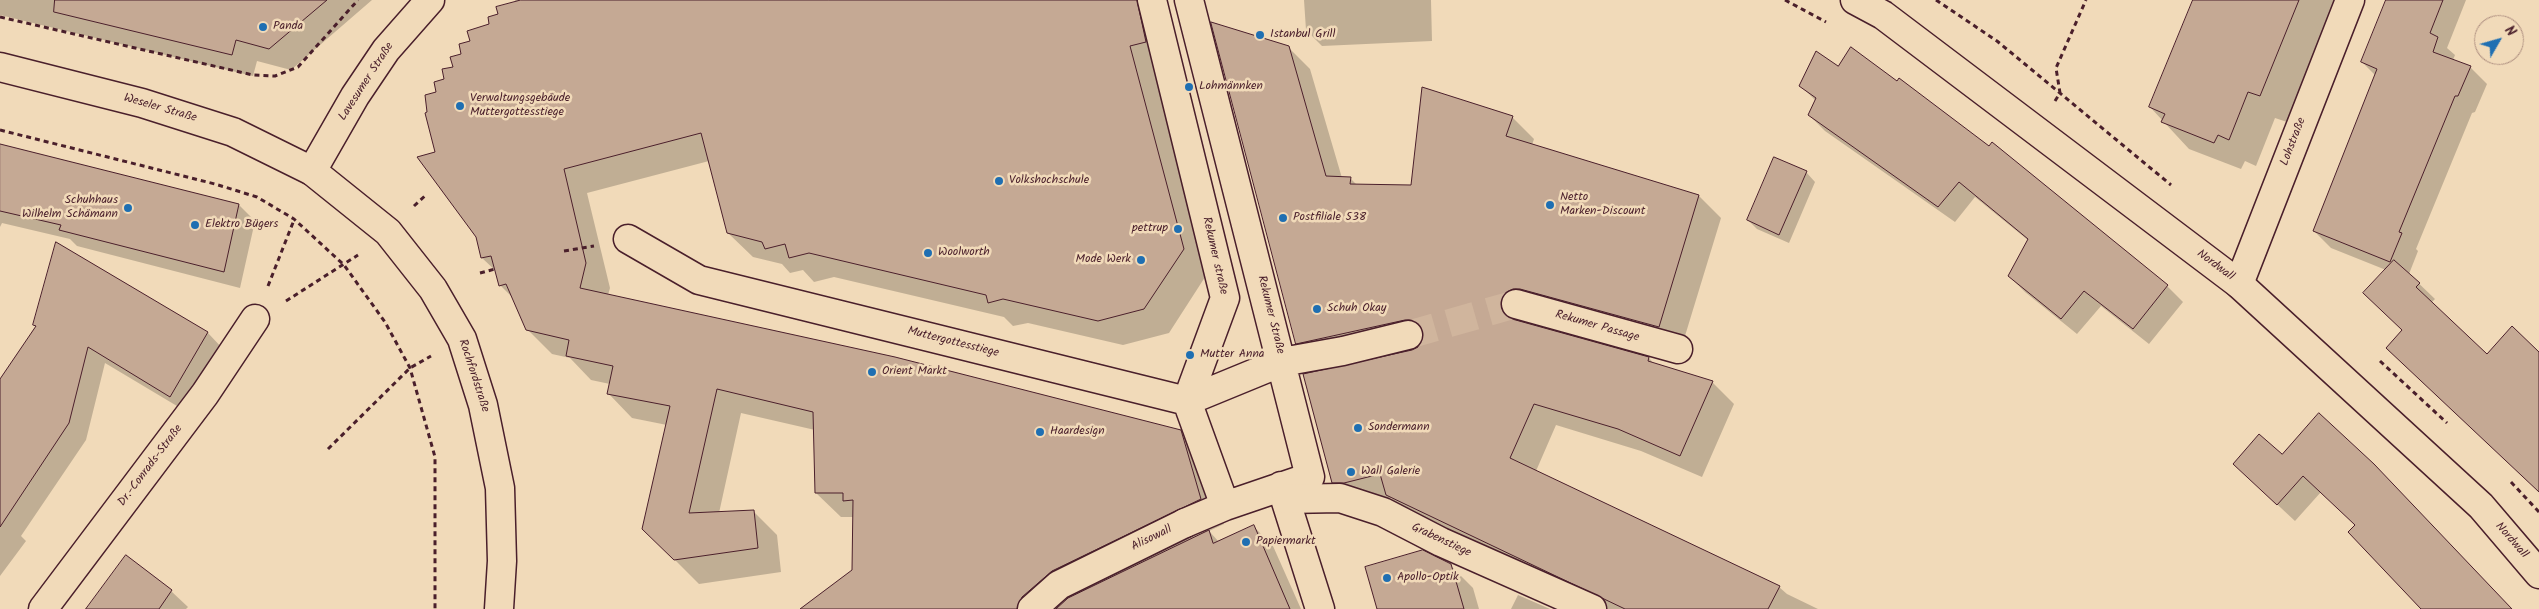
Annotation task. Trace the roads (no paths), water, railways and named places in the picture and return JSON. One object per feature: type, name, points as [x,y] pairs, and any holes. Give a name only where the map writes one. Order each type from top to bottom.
[{"type":"street","name":"Lavesumer Straße","points":[[312,170],[355,96],[386,50],[430,0]]},
{"type":"street","name":"Rekumer straße","points":[[1152,0],[1225,298],[1188,401]]},
{"type":"street","name":"Rekumer Straße","points":[[1189,0],[1310,476],[1283,492]]},
{"type":"street","name":"Nordwall","points":[[1855,0],[1883,15],[2239,284],[2481,506],[2539,574]]},
{"type":"street","name":"Lohstraße","points":[[2239,284],[2350,0]]},
{"type":"street","name":"Weseler Straße","points":[[0,67],[142,103],[233,132],[312,170]]},
{"type":"street","name":"Rochfordstraße","points":[[312,170],[388,232],[433,289],[462,339],[484,405],[500,488],[502,561],[499,609]]},
{"type":"street","name":"Muttergottesstiege","points":[[628,239],[699,280],[1188,401]]},
{"type":"street","name":"Rekumer Passage","points":[[1516,304],[1678,349]]},
{"type":"street","name":"Dr.-Conrads-Straße","points":[[43,609],[205,394],[255,319]]},
{"type":"street","points":[[1226,506],[1188,401],[1282,362],[1343,351],[1408,334]]},
{"type":"street","points":[[1283,492],[1320,609]]},
{"type":"street","name":"Alisowall","points":[[1032,609],[1060,585],[1185,523],[1226,506],[1283,492]]},
{"type":"street","name":"Grabenstiege","points":[[1283,492],[1340,498],[1383,512],[1441,542],[1592,609]]},
{"type":"tunnel","points":[[1408,335],[1516,304]]},
{"type":"place","name":"Panda","points":[[263,27]]},
{"type":"place","name":"Istanbul Grill","points":[[1260,35]]},
{"type":"place","name":"Lohmännken","points":[[1189,87]]},
{"type":"place","name":"Verwaltungsgebäude Muttergottesstiege","points":[[460,106]]},
{"type":"place","name":"Volkshochschule","points":[[999,181]]},
{"type":"place","name":"Netto Marken-Discount","points":[[1550,205]]},
{"type":"place","name":"Schuhhaus Wilhelm Schämann","points":[[128,208]]},
{"type":"place","name":"Postfiliale 538","points":[[1283,218]]},
{"type":"place","name":"Elektro Bügers","points":[[195,225]]},
{"type":"place","name":"pettrup","points":[[1178,229]]},
{"type":"place","name":"Woolworth","points":[[928,253]]},
{"type":"place","name":"Mode Werk","points":[[1141,260]]},
{"type":"place","name":"Schuh Okay","points":[[1317,309]]},
{"type":"place","name":"Mutter Anna","points":[[1190,355]]},
{"type":"place","name":"Orient Markt","points":[[872,372]]},
{"type":"place","name":"Sondermann","points":[[1358,428]]},
{"type":"place","name":"Haardesign","points":[[1040,432]]},
{"type":"place","name":"Wall Galerie","points":[[1351,472]]},
{"type":"place","name":"Papiermarkt","points":[[1246,542]]},
{"type":"place","name":"Apollo-Optik","points":[[1387,578]]}]
